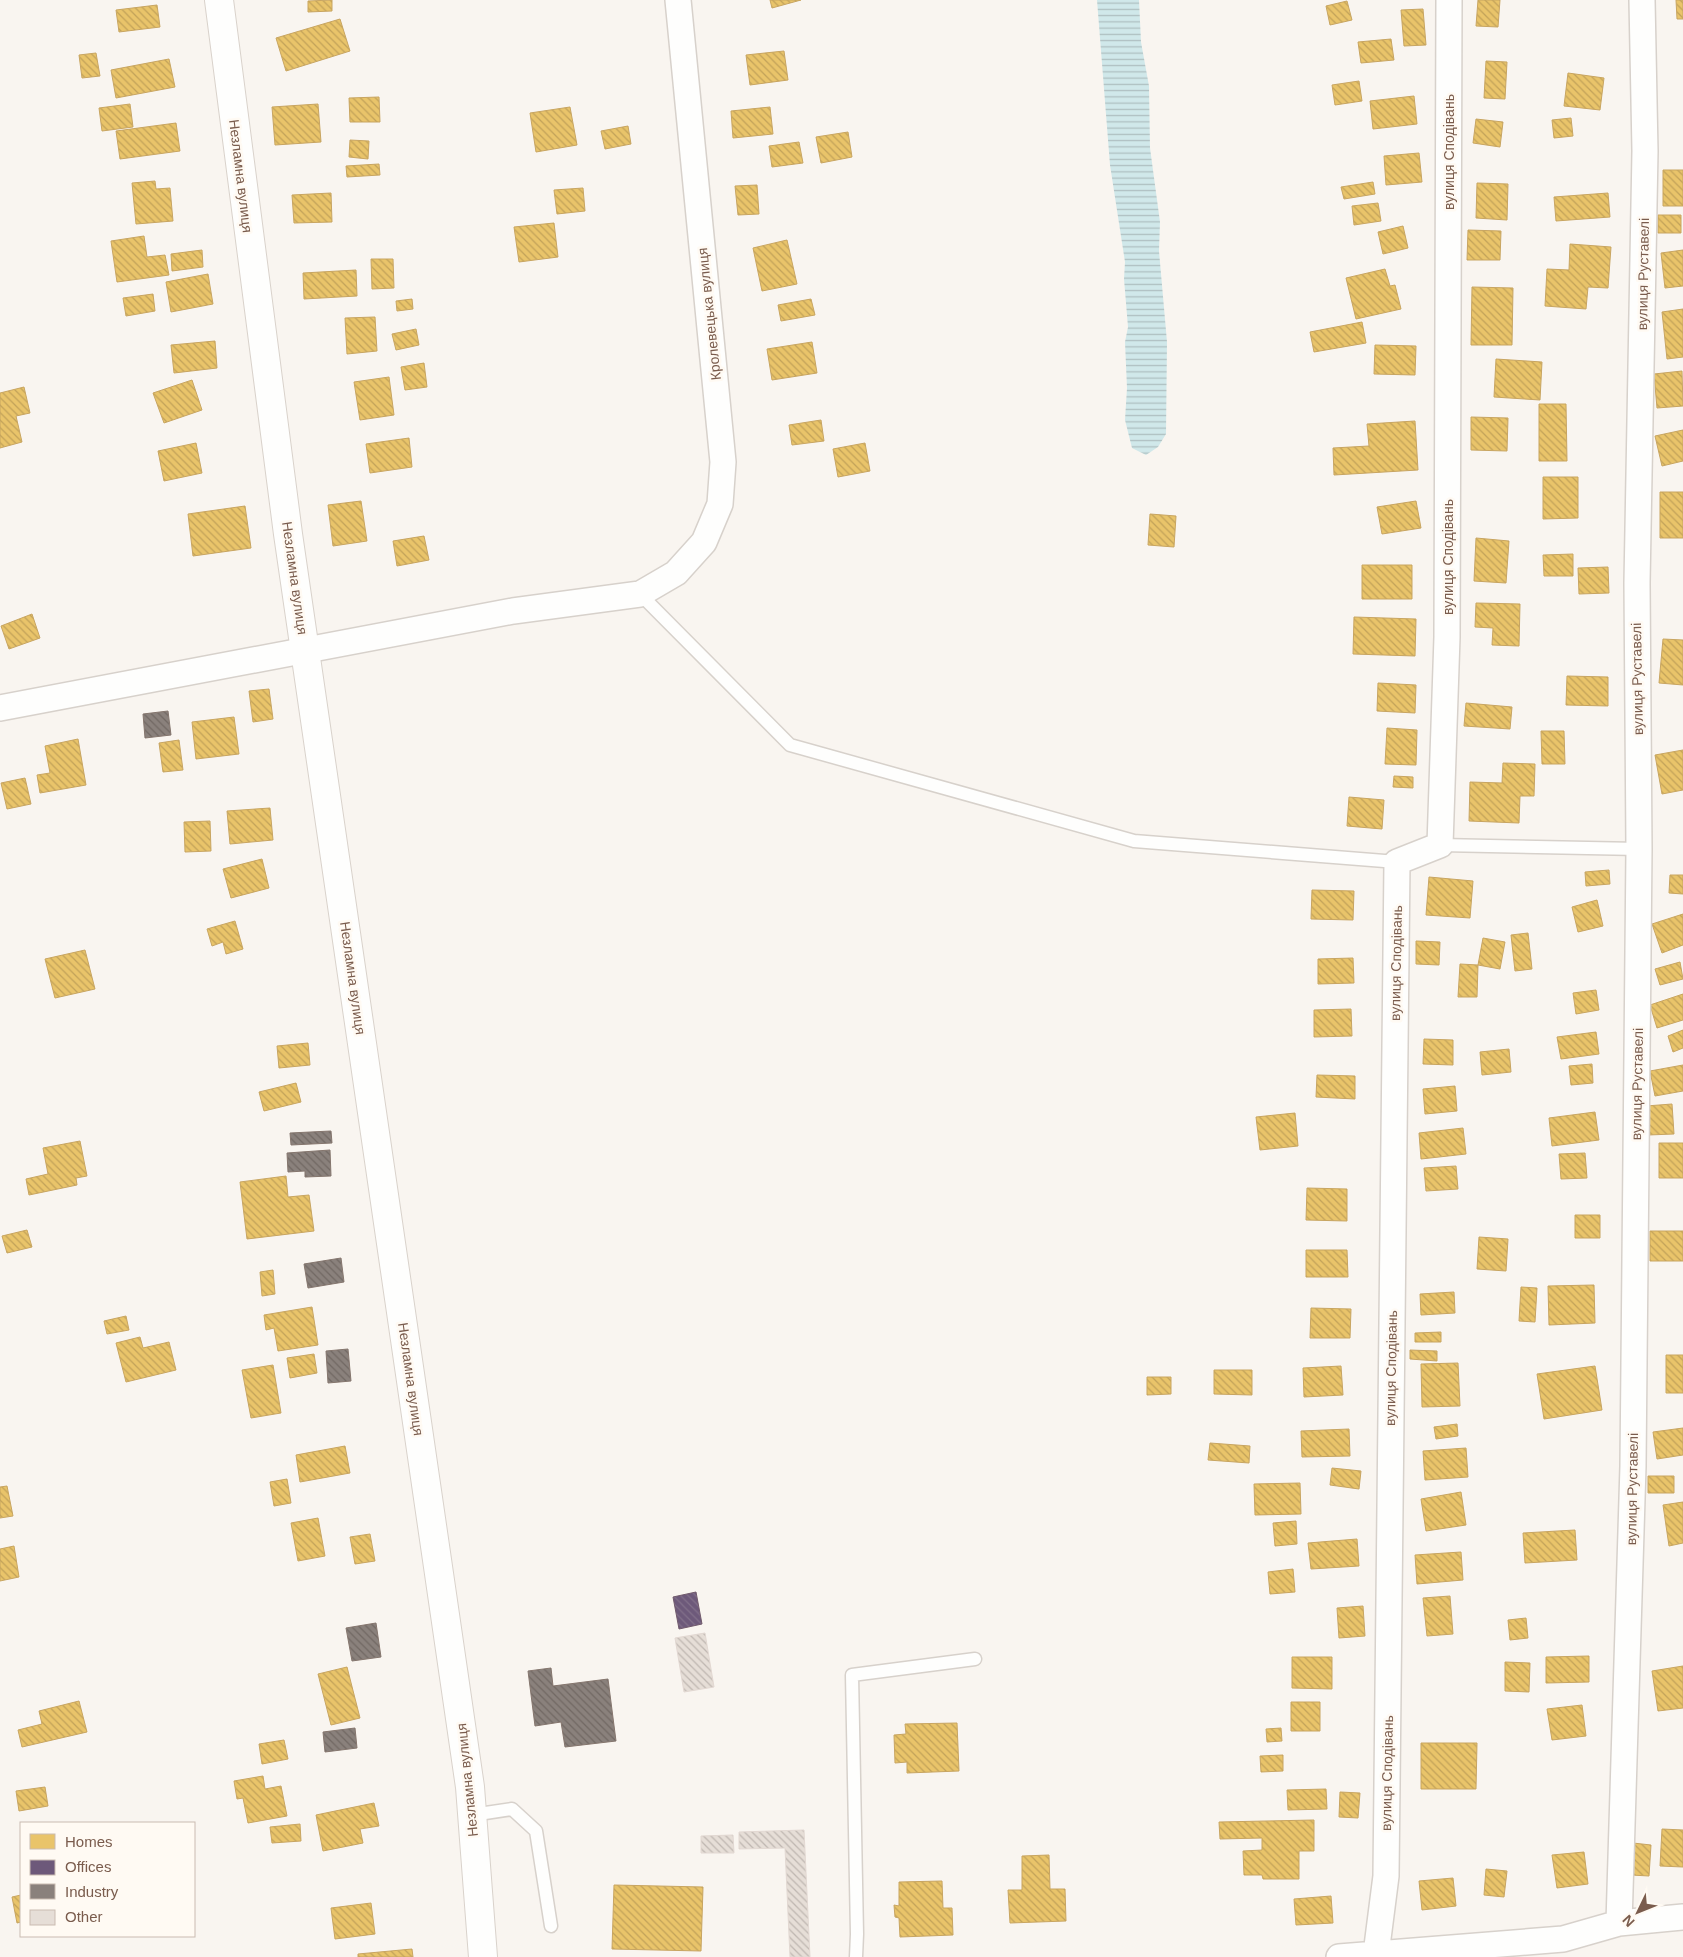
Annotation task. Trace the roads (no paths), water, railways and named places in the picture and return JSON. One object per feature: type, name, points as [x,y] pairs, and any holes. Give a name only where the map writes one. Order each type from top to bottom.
[{"type":"street","name":"Незламна вулиця","points":[[219,0],[288,534],[470,1786],[482,1957]]},
{"type":"street","name":"Кролевецька вулиця","points":[[640,594],[676,573],[704,542],[720,504],[723,462],[678,0]]},
{"type":"street","name":"вулиця Сподівань","points":[[1440,845],[1447,637],[1450,0]]},
{"type":"street","name":"вулиця Руставелі","points":[[1619,1923],[1633,1466],[1639,849],[1636,583],[1645,151],[1642,0]]},
{"type":"street","points":[[0,708],[514,611],[640,594]]},
{"type":"street","points":[[1397,862],[1440,845]]},
{"type":"street","name":"вулиця Сподівань","points":[[1376,1954],[1386,1876],[1397,862]]},
{"type":"street","points":[[1339,1957],[1563,1939],[1619,1923],[1683,1917]]},
{"type":"lane","points":[[640,594],[790,745],[1134,841],[1397,862]]},
{"type":"lane","points":[[1440,845],[1639,849]]},
{"type":"lane","points":[[856,1957],[852,1675],[975,1659]]},
{"type":"lane","points":[[472,1814],[512,1809],[536,1830],[551,1926]]},
{"type":"water","points":[[1097,0],[1139,0],[1141,42],[1149,86],[1150,148],[1160,222],[1159,251],[1167,342],[1166,434],[1158,447],[1146,455],[1132,448],[1125,420],[1127,388],[1125,342],[1128,327],[1124,279],[1125,262],[1110,165]]}]
